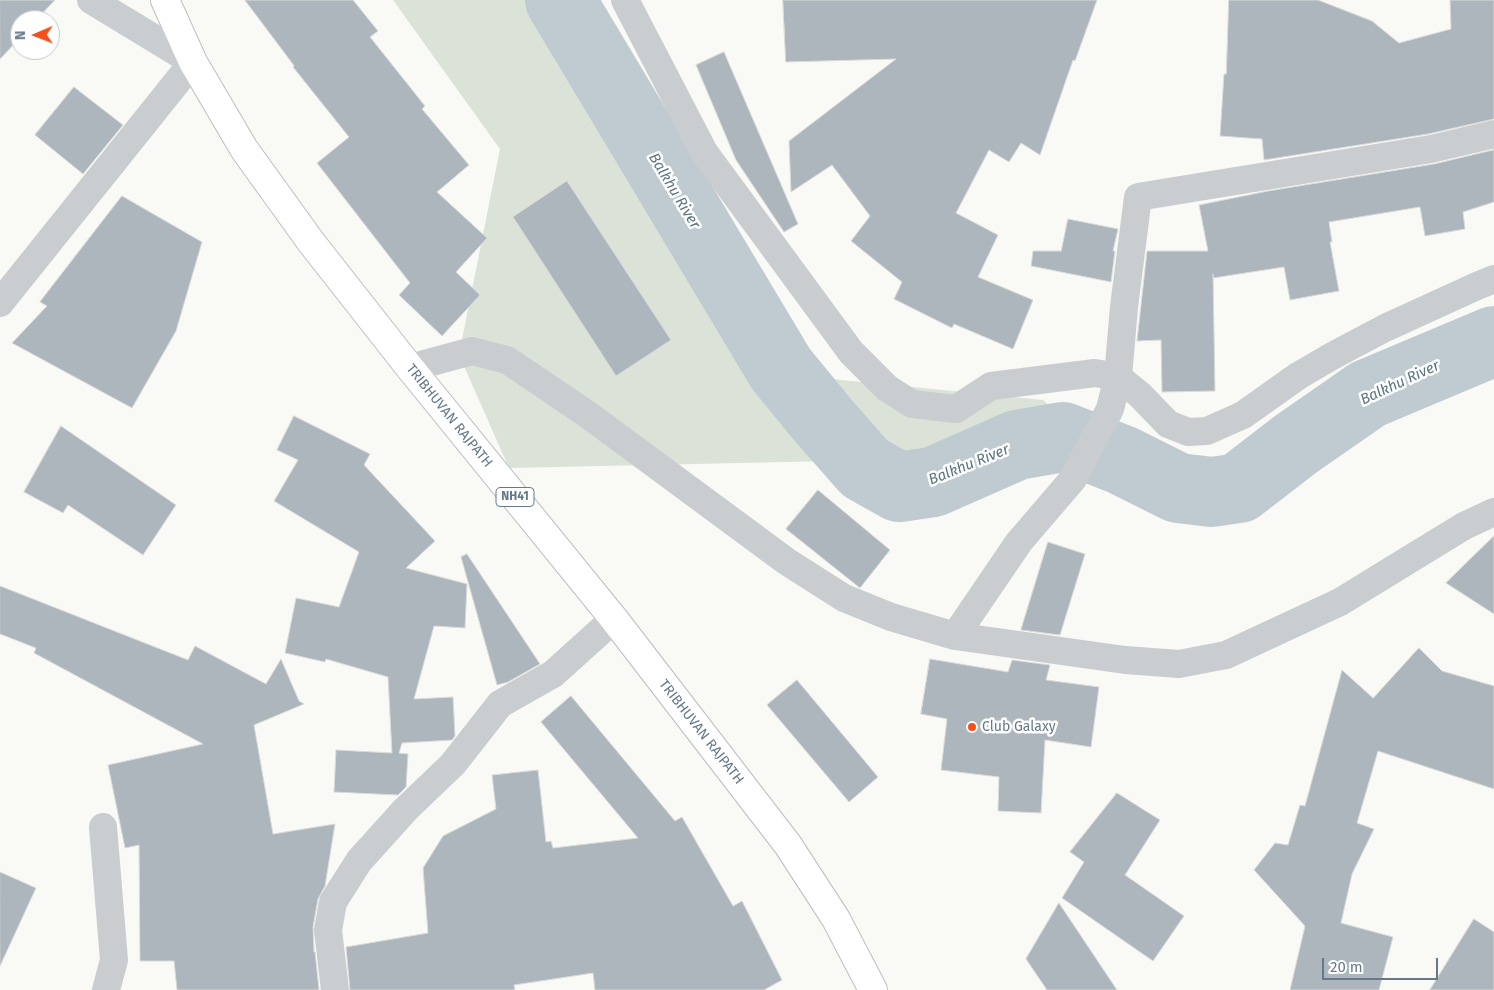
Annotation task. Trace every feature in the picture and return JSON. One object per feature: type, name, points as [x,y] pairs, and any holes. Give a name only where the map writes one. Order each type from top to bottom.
[{"type":"highway","name":"TRIBHUVAN RAJPATH","points":[[165,0],[193,62],[244,149],[311,242],[410,368],[614,619],[788,845],[836,918],[873,990]]},
{"type":"street","points":[[0,303],[193,62],[91,0]]},
{"type":"street","points":[[625,0],[704,152],[852,352],[887,388],[912,404],[956,409],[991,386],[1095,372],[1118,377],[1140,395],[1168,424],[1188,432],[1207,431],[1244,415],[1298,376],[1334,355],[1394,324],[1494,279]]},
{"type":"street","points":[[955,636],[1019,542],[1073,479],[1110,409],[1118,377],[1124,307],[1138,197],[1431,149],[1494,134]]},
{"type":"street","points":[[410,368],[472,351],[507,360],[587,414],[786,560],[844,598],[891,617],[955,636],[1125,660],[1180,664],[1226,655],[1340,602],[1464,526],[1494,512]]},
{"type":"street","points":[[335,990],[328,930],[333,902],[358,861],[405,810],[453,764],[500,704],[553,674],[614,619]]},
{"type":"street","points":[[102,827],[114,960],[106,990]]},
{"type":"shaded area","points":[[393,0],[530,0],[639,197],[811,377],[1043,400],[1104,455],[509,468],[459,355],[500,149]]},
{"type":"building","points":[[0,0],[55,0],[46,10],[10,10],[10,48],[0,59]]},
{"type":"building","points":[[245,0],[353,0],[378,31],[370,37],[425,106],[422,109],[469,165],[437,192],[487,238],[456,272],[480,295],[442,336],[399,295],[410,283],[317,163],[349,137],[293,67]]},
{"type":"building","points":[[783,0],[1097,0],[1075,61],[1073,60],[1040,155],[1021,143],[1009,162],[989,150],[956,213],[998,235],[978,277],[1033,300],[1013,349],[954,324],[952,328],[894,299],[902,282],[851,241],[870,216],[832,165],[791,192],[789,141],[896,59],[786,62]]},
{"type":"building","points":[[1229,0],[1318,0],[1372,21],[1399,43],[1451,29],[1450,0],[1494,0],[1494,119],[1428,134],[1264,160],[1262,139],[1220,136],[1224,74],[1226,74]]},
{"type":"building","points":[[724,52],[798,224],[784,232],[736,160],[696,65]]},
{"type":"building","points":[[74,87],[123,125],[83,174],[35,135]]},
{"type":"building","points":[[1494,150],[1494,202],[1463,212],[1465,229],[1425,236],[1420,207],[1329,222],[1332,242],[1330,242],[1339,291],[1290,300],[1284,267],[1213,278],[1215,391],[1162,392],[1161,340],[1137,341],[1147,251],[1208,251],[1199,205],[1268,191],[1434,164]]},
{"type":"building","points":[[567,181],[671,340],[616,376],[513,217]]},
{"type":"building","points":[[122,196],[202,242],[176,331],[132,408],[12,343],[47,306],[40,302]]},
{"type":"building","points":[[1068,219],[1118,229],[1113,251],[1115,251],[1111,282],[1031,266],[1033,251],[1061,251]]},
{"type":"building","points":[[294,416],[370,454],[364,465],[435,541],[406,568],[467,584],[465,628],[434,626],[414,699],[453,697],[455,736],[452,740],[402,743],[399,753],[408,754],[406,787],[398,795],[334,792],[336,750],[392,753],[388,677],[326,659],[325,662],[285,653],[296,598],[339,607],[359,552],[274,501],[298,460],[277,450]]},
{"type":"building","points":[[61,426],[176,505],[143,555],[68,505],[63,513],[24,492]]},
{"type":"building","points":[[818,490],[890,550],[860,588],[786,529]]},
{"type":"building","points":[[1494,536],[1494,614],[1446,583]]},
{"type":"building","points":[[1048,542],[1085,554],[1060,635],[1021,630]]},
{"type":"building","points":[[467,554],[540,664],[508,682],[497,685],[461,557]]},
{"type":"building","points":[[0,586],[188,660],[195,646],[266,684],[281,659],[299,701],[304,704],[254,725],[273,834],[335,824],[325,886],[318,899],[313,927],[319,990],[177,990],[174,961],[140,961],[139,845],[125,848],[108,765],[203,744],[34,653],[36,648],[0,634]]},
{"type":"building","points":[[1419,648],[1442,671],[1494,686],[1494,789],[1378,751],[1357,823],[1374,829],[1352,874],[1341,923],[1393,937],[1379,990],[1290,990],[1305,926],[1254,870],[1275,843],[1288,845],[1300,805],[1305,806],[1342,670],[1373,698]]},
{"type":"building","points":[[930,659],[1008,672],[1012,660],[1050,665],[1046,680],[1099,687],[1091,747],[1045,740],[1041,813],[998,811],[999,777],[941,770],[947,719],[921,714]]},
{"type":"building","points":[[797,680],[878,777],[849,802],[767,705]]},
{"type":"building","points":[[571,696],[675,821],[682,817],[733,906],[742,901],[782,980],[764,990],[595,990],[593,973],[514,985],[515,990],[350,990],[346,947],[428,933],[423,868],[443,836],[496,809],[492,775],[538,770],[546,842],[551,841],[553,848],[638,838],[541,722]]},
{"type":"building","points":[[1117,793],[1160,820],[1125,875],[1184,916],[1153,961],[1062,898],[1084,862],[1070,852]]},
{"type":"building","points":[[0,872],[36,888],[0,966]]},
{"type":"building","points":[[1059,903],[1117,990],[1047,990],[1026,959]]},
{"type":"building","points":[[1474,919],[1494,932],[1494,990],[1430,990]]},
{"type":"waterway","name":"Balkhu River","points":[[560,0],[781,369],[865,468],[899,487],[933,482],[1017,445],[1063,437],[1122,460],[1178,488],[1212,492],[1239,488],[1296,444],[1368,394],[1494,341]]},
{"type":"place","name":"Club Galaxy","points":[[972,727]]}]
